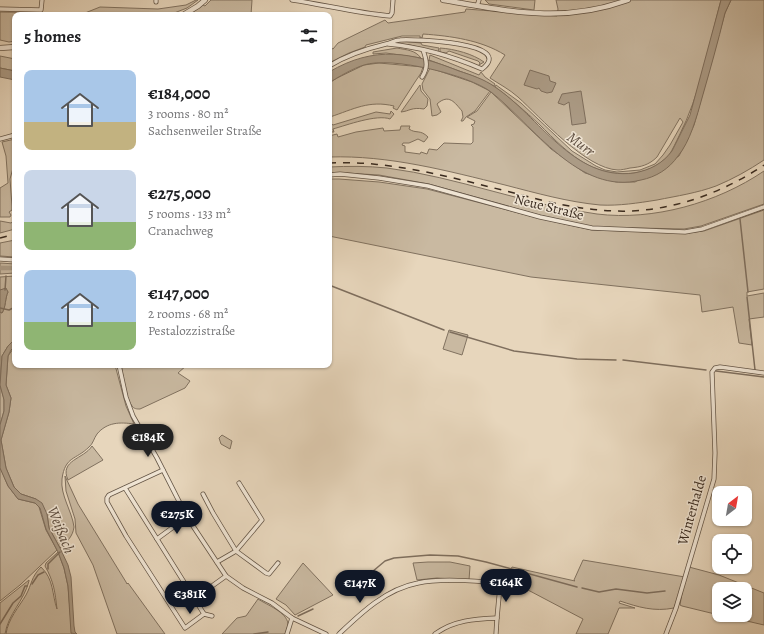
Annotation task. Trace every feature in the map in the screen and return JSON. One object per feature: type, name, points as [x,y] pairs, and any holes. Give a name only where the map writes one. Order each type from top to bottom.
[{"type":"street","points":[[0,9],[41,10],[42,0]]},
{"type":"street","points":[[189,12],[205,0]]},
{"type":"street","points":[[292,0],[323,4],[364,14],[390,16],[392,13],[393,0]]},
{"type":"street","points":[[443,0],[519,12],[558,15],[608,7],[628,0]]},
{"type":"street","points":[[477,6],[479,0]]},
{"type":"street","points":[[332,64],[351,54],[398,40],[455,43],[486,52],[489,60],[482,69],[458,59],[408,46],[388,44]]},
{"type":"street","points":[[0,48],[12,47]]},
{"type":"street","points":[[422,77],[427,67],[423,50]]},
{"type":"street","points":[[0,139],[12,136]]},
{"type":"street","name":"Neue Straße","points":[[332,175],[340,174],[379,178],[428,186],[540,217],[592,228],[685,232],[702,229],[764,207]]},
{"type":"street","points":[[0,259],[12,260]]},
{"type":"street","points":[[120,368],[126,397],[133,416],[187,517],[226,576],[243,588],[272,603],[292,618],[326,634]]},
{"type":"street","name":"Winterhalde","points":[[666,634],[676,608],[714,479],[715,453],[712,372],[715,368],[720,368],[764,373]]},
{"type":"street","points":[[163,470],[109,495],[107,502],[126,536],[185,628],[204,614]]},
{"type":"street","points":[[217,562],[236,550],[262,521],[262,518],[238,483]]},
{"type":"street","points":[[125,488],[204,614],[212,616]]},
{"type":"street","points":[[203,494],[236,550],[262,571],[269,574],[278,563]]},
{"type":"street","points":[[157,539],[187,517]]},
{"type":"street","points":[[194,599],[226,576]]},
{"type":"street","points":[[339,634],[365,610],[396,590],[417,583],[432,581],[498,583],[500,586],[496,634]]},
{"type":"street","points":[[287,634],[292,618]]},
{"type":"street","points":[[435,634],[445,627],[466,620],[497,618]]},
{"type":"shaded area","points":[[198,0],[187,8],[177,12],[88,12],[100,7],[158,9],[186,5]]},
{"type":"shaded area","points":[[211,0],[252,0],[251,12],[193,12],[203,5],[205,6]]},
{"type":"shaded area","points":[[485,0],[535,0],[534,10],[489,4]]},
{"type":"shaded area","points":[[556,0],[721,0],[693,104],[672,150],[661,163],[641,172],[630,174],[609,172],[588,165],[568,152],[528,114],[495,87],[496,85],[521,103],[572,151],[605,170],[617,172],[640,170],[655,164],[670,145],[683,122],[680,118],[657,157],[648,164],[621,170],[605,167],[578,152],[564,141],[515,94],[490,78],[505,55],[476,42],[423,34],[422,38],[420,38],[420,36],[402,36],[366,45],[365,47],[332,62],[332,48],[338,43],[385,20],[388,23],[465,12],[466,9],[557,16],[558,9]]},
{"type":"shaded area","points":[[721,0],[731,0],[725,13],[700,105],[686,144],[671,165],[666,169],[657,175],[641,180],[618,182],[597,178],[577,168],[541,139],[491,92],[466,79],[429,69],[392,63],[364,65],[341,75],[332,81],[332,70],[346,63],[362,58],[393,54],[425,59],[442,64],[482,79],[491,84],[511,99],[558,144],[575,157],[593,167],[612,173],[634,173],[655,166],[664,160],[672,151],[690,115]]},
{"type":"shaded area","points":[[731,0],[764,0],[764,160],[741,174],[716,186],[657,200],[621,205],[600,205],[552,197],[462,174],[396,161],[332,157],[332,135],[337,134],[338,137],[356,132],[383,128],[384,131],[400,130],[401,126],[410,126],[409,129],[423,133],[428,137],[424,142],[418,139],[409,143],[403,143],[402,145],[405,146],[405,152],[420,154],[421,152],[427,154],[429,149],[437,150],[444,143],[471,144],[473,142],[473,127],[471,125],[474,124],[475,121],[467,117],[477,111],[491,92],[551,149],[585,173],[616,182],[635,182],[679,156],[694,125],[725,13]]},
{"type":"shaded area","points":[[0,12],[12,12],[12,42],[0,40]]},
{"type":"shaded area","points":[[399,41],[421,43],[422,45],[439,48],[438,52],[410,45],[399,44]]},
{"type":"shaded area","points":[[397,48],[413,52],[421,58],[386,53],[373,54],[373,52]]},
{"type":"shaded area","points":[[440,48],[464,52],[484,62],[479,65],[480,63],[478,61],[449,51],[446,53],[440,52]]},
{"type":"shaded area","points":[[430,55],[479,75],[481,72],[495,84],[494,86],[473,76],[429,60]]},
{"type":"shaded area","points":[[0,56],[12,58],[12,70],[0,68]]},
{"type":"shaded area","points":[[379,63],[423,67],[421,73],[397,110],[393,108],[394,106],[377,104],[354,108],[332,116],[332,81],[364,65]]},
{"type":"shaded area","points":[[0,68],[12,70],[12,79],[0,77]]},
{"type":"shaded area","points":[[430,68],[472,82],[490,91],[475,111],[463,121],[461,121],[463,117],[462,111],[454,102],[448,99],[445,99],[437,104],[441,112],[432,116],[430,99],[423,90],[422,84]]},
{"type":"shaded area","points":[[530,70],[549,76],[550,81],[556,83],[552,92],[547,93],[541,91],[539,88],[537,89],[524,85]]},
{"type":"shaded area","points":[[420,85],[421,91],[428,99],[427,106],[424,109],[413,109],[401,112]]},
{"type":"shaded area","points":[[581,91],[586,123],[572,125],[569,102],[564,105],[558,103],[562,94]]},
{"type":"shaded area","points":[[391,111],[394,114],[390,119],[370,119],[333,129],[334,132],[332,132],[332,124],[376,112],[390,114]]},
{"type":"shaded area","points":[[12,140],[12,172],[10,179],[12,210],[9,212],[11,215],[10,217],[0,217],[0,188],[8,183],[6,156],[2,142]]},
{"type":"shaded area","points":[[332,167],[373,167],[413,172],[571,210],[597,214],[640,215],[662,212],[705,201],[746,182],[764,171],[764,204],[701,226],[684,229],[593,227],[539,215],[429,184],[379,175],[332,173]]},
{"type":"shaded area","points":[[332,179],[379,182],[427,189],[538,218],[592,230],[686,233],[704,231],[764,210],[764,289],[747,292],[747,296],[764,293],[764,317],[749,319],[752,345],[739,343],[733,307],[702,312],[700,295],[531,277],[332,237]]},
{"type":"shaded area","points":[[0,221],[12,222],[12,230],[0,233]]},
{"type":"shaded area","points":[[12,241],[12,257],[0,256],[0,243]]},
{"type":"shaded area","points":[[0,263],[12,264],[12,273],[0,274]]},
{"type":"shaded area","points":[[12,276],[12,342],[2,356],[0,385],[0,312],[2,313],[3,311],[8,292],[6,289],[0,290],[0,277]]},
{"type":"shaded area","points":[[6,288],[8,292],[2,313],[0,312],[0,290]]},
{"type":"shaded area","points":[[449,330],[468,335],[462,355],[443,349]]},
{"type":"shaded area","points":[[12,342],[12,349],[8,356],[6,385],[11,398],[9,412],[1,440],[6,468],[14,487],[21,494],[36,499],[42,503],[47,514],[49,528],[68,565],[71,577],[74,626],[77,634],[71,633],[68,586],[64,568],[58,552],[46,529],[40,508],[35,503],[18,499],[8,486],[0,468],[0,425],[4,411],[4,400],[0,385],[2,356]]},
{"type":"shaded area","points":[[12,350],[12,368],[116,368],[126,406],[134,424],[119,423],[105,427],[97,434],[90,446],[68,462],[63,472],[62,485],[64,497],[74,527],[69,539],[60,548],[49,528],[47,514],[36,499],[21,494],[14,487],[6,468],[1,440],[9,412],[11,398],[6,385],[8,356]]},
{"type":"shaded area","points":[[122,368],[184,368],[178,373],[190,381],[185,388],[140,409],[136,409],[132,406],[125,387]]},
{"type":"shaded area","points":[[0,385],[4,399],[4,411],[0,425]]},
{"type":"shaded area","points":[[222,435],[232,441],[230,449],[221,444],[219,438]]},
{"type":"shaded area","points":[[92,446],[103,460],[68,480],[66,473],[67,468],[74,460],[84,454]]},
{"type":"shaded area","points":[[0,467],[8,486],[18,499],[35,503],[39,507],[46,530],[57,550],[20,585],[0,601]]},
{"type":"shaded area","points":[[65,476],[78,504],[127,584],[128,583],[165,634],[117,634],[93,565],[76,533],[75,519],[66,491]]},
{"type":"shaded area","points":[[58,552],[64,568],[68,586],[72,634],[6,634],[11,618],[26,595],[33,577],[41,567],[50,582],[57,609],[54,587],[45,566],[46,563]]},
{"type":"shaded area","points":[[583,560],[685,577],[689,567],[719,575],[736,582],[712,582],[712,613],[680,605],[684,581],[674,608],[653,609],[620,601],[619,603],[635,608],[619,608],[608,634],[576,634],[583,619],[509,580],[505,580],[512,567],[575,581],[574,580]]},
{"type":"shaded area","points":[[450,562],[470,566],[469,580],[437,578],[417,580],[413,563]]},
{"type":"shaded area","points":[[303,563],[333,595],[295,615],[286,605],[276,599]]},
{"type":"shaded area","points":[[29,580],[24,595],[9,620],[5,634],[0,634],[0,603]]},
{"type":"shaded area","points":[[752,588],[764,593],[764,625],[751,622]]},
{"type":"shaded area","points":[[258,599],[276,609],[284,616],[288,624],[285,634],[222,634],[237,618],[246,616]]},
{"type":"waterway","points":[[740,219],[748,292]]},
{"type":"waterway","points":[[0,268],[12,268]]},
{"type":"waterway","points":[[5,290],[6,276]]},
{"type":"waterway","points":[[332,286],[444,330]]},
{"type":"waterway","points":[[747,297],[755,370]]},
{"type":"waterway","points":[[0,308],[9,310],[12,308]]},
{"type":"waterway","points":[[450,332],[514,351],[577,359],[616,360]]},
{"type":"waterway","points":[[623,360],[706,370]]},
{"type":"waterway","points":[[716,371],[764,377]]},
{"type":"waterway","name":"Weißach","points":[[48,569],[48,564],[60,552]]},
{"type":"waterway","points":[[353,588],[385,561],[394,558],[430,555],[458,556],[486,562],[577,587]]},
{"type":"waterway","points":[[32,584],[38,575],[44,572]]},
{"type":"waterway","points":[[0,624],[13,603],[21,596],[25,586],[27,586]]},
{"type":"waterway","points":[[582,588],[599,592],[616,589],[647,593],[665,591]]},
{"type":"waterway","points":[[298,616],[313,609]]},
{"type":"waterway","points":[[254,634],[268,632]]},
{"type":"railway","points":[[332,163],[376,164],[399,167],[445,176],[564,205],[615,211],[655,209],[693,200],[730,185],[764,165]]},
{"type":"railway","points":[[0,238],[12,235]]},
{"type":"water label","name":"Murr","points":[[581,144]]}]
